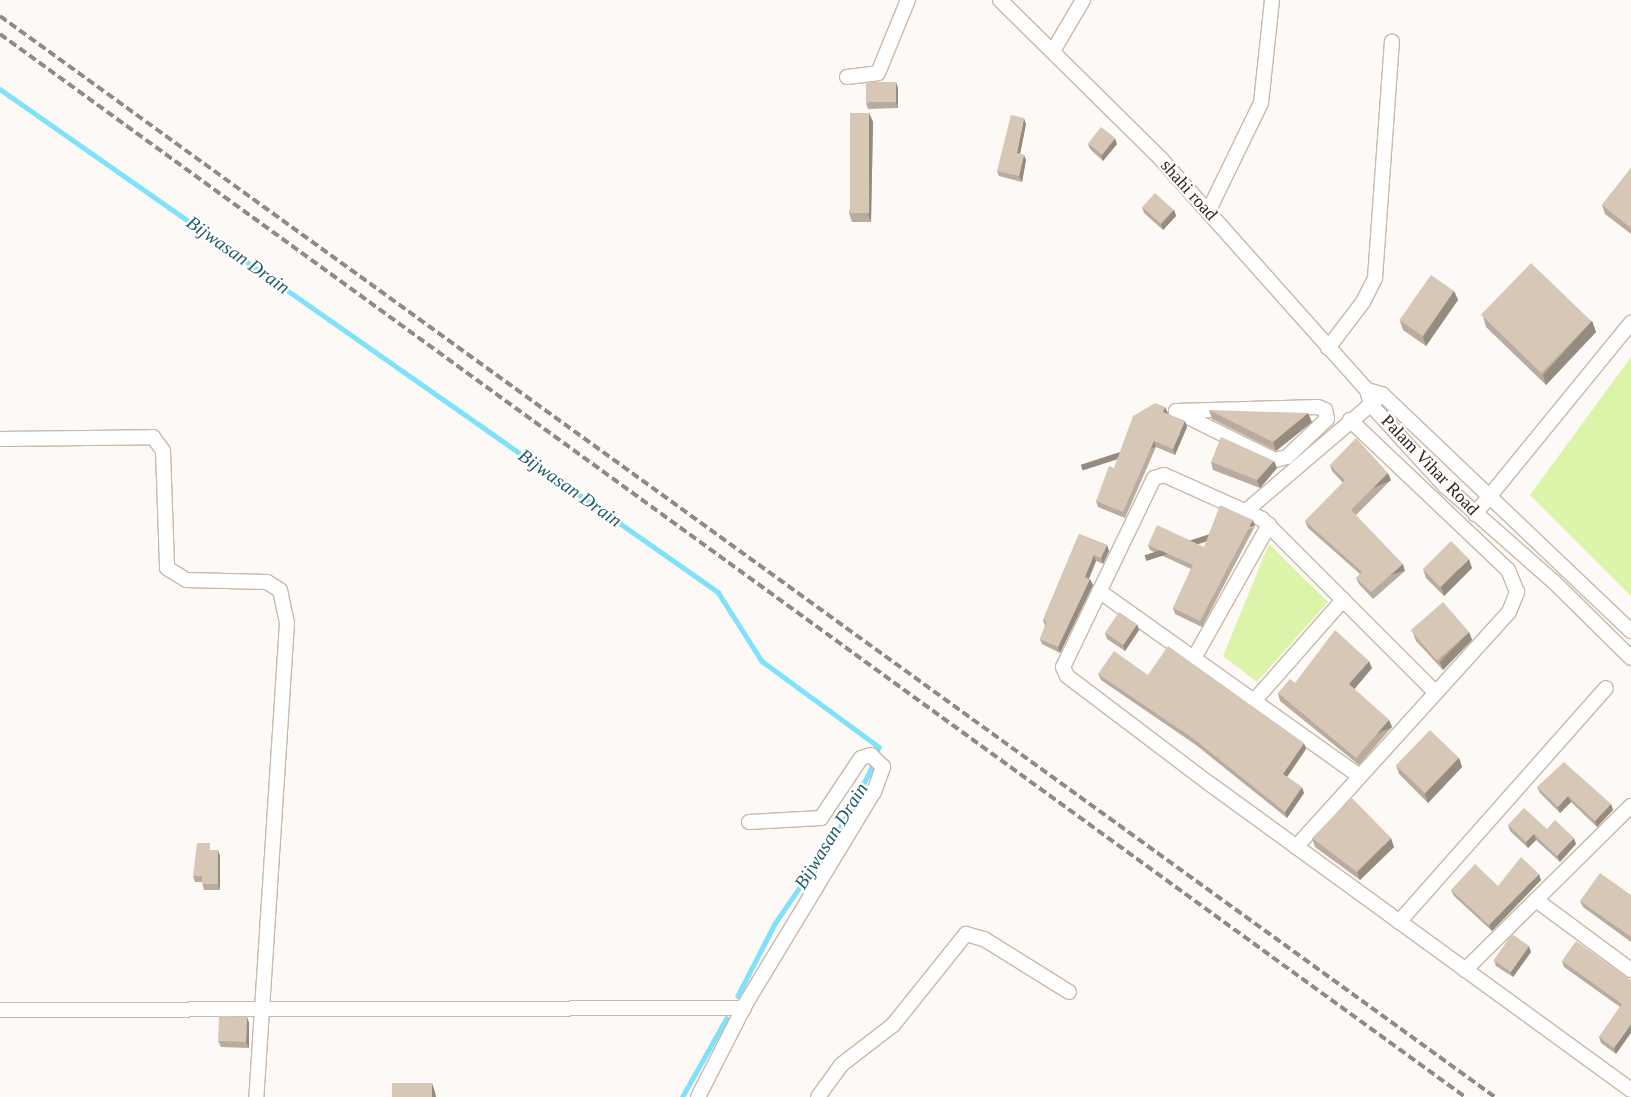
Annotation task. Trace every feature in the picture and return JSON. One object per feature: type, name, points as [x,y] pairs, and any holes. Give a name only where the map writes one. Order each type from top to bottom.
[{"type":"street","points":[[847,77],[878,73],[908,0]]},
{"type":"street","name":"shahi road","points":[[1000,0],[1111,105],[1367,390]]},
{"type":"street","points":[[1053,51],[1083,0]]},
{"type":"street","points":[[1208,212],[1261,103],[1272,0]]},
{"type":"street","points":[[1328,348],[1363,302],[1375,278],[1392,42]]},
{"type":"street","points":[[1475,514],[1631,323]]},
{"type":"street","name":"Palam Vihar Road","points":[[1367,390],[1382,394],[1631,631]]},
{"type":"street","name":"Palam Vihar Road","points":[[1367,390],[1371,404],[1475,514],[1554,582],[1631,658]]},
{"type":"street","points":[[1246,511],[1382,394]]},
{"type":"street","points":[[1318,407],[1327,416],[1320,425],[1287,457],[1275,460],[1176,411],[1318,407]]},
{"type":"street","points":[[1296,847],[1509,612],[1515,603],[1515,580],[1350,420]]},
{"type":"street","points":[[1320,425],[1331,437]]},
{"type":"street","points":[[0,439],[153,437],[163,451],[167,568],[186,580],[267,582],[280,590],[287,623],[256,1097]]},
{"type":"street","points":[[1436,693],[1269,525],[1246,511],[1171,476],[1158,475],[1064,660],[1064,672],[1296,847],[1631,1090]]},
{"type":"street","points":[[1194,658],[1269,525]]},
{"type":"street","points":[[1099,591],[1359,776]]},
{"type":"street","points":[[1254,701],[1343,600]]},
{"type":"street","points":[[1399,922],[1606,688]]},
{"type":"street","points":[[698,1097],[744,1008],[884,773],[874,758],[858,761],[821,818],[749,822]]},
{"type":"street","points":[[1465,970],[1536,900],[1628,815]]},
{"type":"street","points":[[1536,900],[1631,970]]},
{"type":"street","points":[[818,1097],[842,1065],[893,1025],[966,934],[984,939],[1069,992]]},
{"type":"street","points":[[0,1010],[744,1008]]},
{"type":"green space","points":[[1631,357],[1631,596],[1530,495]]},
{"type":"green space","points":[[1269,544],[1328,602],[1257,682],[1223,656]]},
{"type":"building","points":[[866,82],[896,82],[896,102],[866,102]]},
{"type":"building","points":[[850,113],[869,113],[869,213],[850,213]]},
{"type":"building","points":[[1011,115],[1024,118],[1017,153],[1024,155],[1019,176],[997,171]]},
{"type":"building","points":[[1101,127],[1115,138],[1102,155],[1088,144]]},
{"type":"building","points":[[1631,168],[1631,228],[1602,205]]},
{"type":"building","points":[[1155,193],[1174,210],[1161,224],[1142,207]]},
{"type":"building","points":[[1531,263],[1591,321],[1541,373],[1481,315]]},
{"type":"building","points":[[1431,275],[1454,291],[1422,336],[1399,320]]},
{"type":"building","points":[[1155,403],[1165,407],[1163,412],[1185,421],[1173,449],[1154,441],[1123,512],[1096,501],[1109,466],[1114,468],[1133,416]]},
{"type":"building","points":[[1209,410],[1308,413],[1273,442]]},
{"type":"building","points":[[1221,437],[1274,461],[1257,480],[1211,462]]},
{"type":"building","points":[[1356,438],[1388,473],[1351,510],[1403,564],[1371,592],[1356,578],[1362,572],[1305,521],[1345,480],[1330,465]]},
{"type":"building","points":[[1220,505],[1253,520],[1200,621],[1173,608],[1193,565],[1148,545],[1157,525],[1204,547]]},
{"type":"building","points":[[1079,534],[1107,545],[1101,558],[1094,555],[1085,577],[1090,579],[1058,647],[1040,639],[1047,621],[1043,620]]},
{"type":"building","points":[[1451,541],[1469,559],[1440,587],[1423,569]]},
{"type":"building","points":[[1443,602],[1469,632],[1437,660],[1411,630]]},
{"type":"building","points":[[1119,612],[1137,624],[1123,645],[1105,633]]},
{"type":"building","points":[[1335,630],[1369,661],[1349,684],[1389,720],[1356,758],[1278,693],[1290,679],[1295,683]]},
{"type":"building","points":[[1168,646],[1304,743],[1283,774],[1302,787],[1285,812],[1194,739],[1098,674],[1114,651],[1148,675]]},
{"type":"building","points":[[1430,730],[1459,758],[1425,793],[1396,765]]},
{"type":"building","points":[[1564,762],[1611,804],[1595,821],[1568,796],[1558,807],[1537,787]]},
{"type":"building","points":[[1352,798],[1391,838],[1357,872],[1312,838]]},
{"type":"building","points":[[1524,808],[1547,829],[1555,820],[1574,838],[1557,856],[1534,834],[1526,842],[1508,825]]},
{"type":"building","points":[[197,843],[210,843],[210,850],[218,850],[218,884],[202,884],[202,876],[193,876]]},
{"type":"building","points":[[1521,857],[1539,874],[1489,925],[1451,890],[1475,864],[1498,886]]},
{"type":"building","points":[[1600,873],[1631,895],[1631,937],[1580,901]]},
{"type":"building","points":[[1512,934],[1529,946],[1511,972],[1494,960]]},
{"type":"building","points":[[1576,941],[1631,980],[1631,1024],[1614,1048],[1599,1037],[1622,1004],[1562,961]]},
{"type":"building","points":[[219,1016],[247,1017],[246,1042],[218,1041]]},
{"type":"building","points":[[392,1083],[432,1083],[432,1097],[392,1097]]},
{"type":"waterway","name":"Bijwasan Drain","points":[[0,89],[718,592],[762,661],[879,747],[869,774],[838,832],[775,924],[738,996]]},
{"type":"waterway","name":"Bijwasan Drain","points":[[682,1097],[726,1019]]},
{"type":"railway","points":[[0,16],[1495,1097]]},
{"type":"railway","points":[[0,34],[1465,1097]]}]
